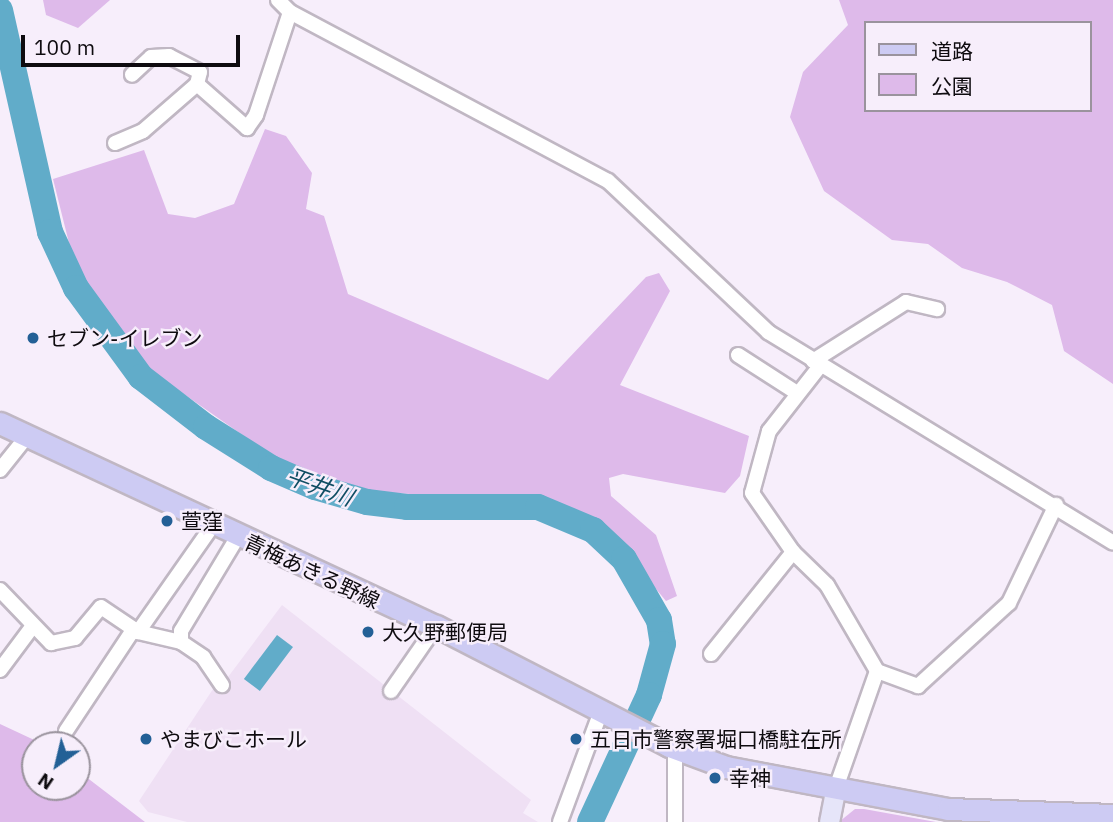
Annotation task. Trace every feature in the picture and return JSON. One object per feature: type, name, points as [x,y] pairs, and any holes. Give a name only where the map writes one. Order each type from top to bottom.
[{"type":"main road","name":"青梅あきる野線","points":[[0,423],[213,525],[436,626],[672,747],[756,775],[835,791],[1022,819],[1113,815]]},
{"type":"main road","points":[[830,822],[835,791]]},
{"type":"street","points":[[278,0],[290,12],[608,181],[768,332],[1056,505],[1113,543]]},
{"type":"street","points":[[197,84],[247,128],[256,115],[290,12]]},
{"type":"street","points":[[115,143],[142,131],[197,84],[200,72],[169,56],[151,57],[132,75]]},
{"type":"street","points":[[937,309],[906,302],[817,363],[768,431],[752,492],[793,552],[827,585],[877,671],[918,686],[1009,603],[1056,505]]},
{"type":"street","points":[[738,355],[797,393]]},
{"type":"street","points":[[0,470],[27,435]]},
{"type":"street","points":[[65,731],[213,525]]},
{"type":"street","points":[[181,642],[181,631],[238,536]]},
{"type":"street","points":[[711,654],[793,552]]},
{"type":"street","points":[[0,590],[32,627],[51,643],[75,638],[101,607],[136,631],[181,642],[203,657],[222,685]]},
{"type":"street","points":[[391,691],[436,626]]},
{"type":"street","points":[[0,670],[32,627]]},
{"type":"street","points":[[835,791],[877,671]]},
{"type":"street","points":[[560,822],[605,713]]},
{"type":"street","points":[[672,747],[675,822]]},
{"type":"shaded area","points":[[282,605],[531,800],[523,813],[538,822],[187,822],[148,812],[139,801],[215,686],[219,689]]},
{"type":"green space","points":[[43,0],[110,0],[78,28],[46,15]]},
{"type":"green space","points":[[839,0],[1113,0],[1113,384],[1064,351],[1052,305],[1007,282],[962,268],[928,244],[892,240],[824,191],[790,117],[803,72],[848,25]]},
{"type":"green space","points":[[265,129],[286,136],[312,173],[306,209],[324,216],[348,294],[548,380],[646,277],[659,273],[670,291],[620,385],[749,436],[740,476],[725,493],[623,474],[609,478],[611,496],[656,535],[677,596],[666,601],[608,531],[519,501],[379,492],[297,473],[148,369],[75,267],[53,179],[144,150],[168,214],[195,218],[234,204]]},
{"type":"green space","points":[[0,724],[21,734],[21,801],[91,801],[91,781],[145,822],[0,822]]},
{"type":"green space","points":[[855,809],[864,809],[936,822],[839,822]]},
{"type":"water","points":[[277,635],[293,647],[260,691],[244,679]]},
{"type":"waterway","name":"平井川","points":[[0,10],[50,232],[76,288],[141,377],[206,427],[271,468],[315,487],[367,502],[407,507],[538,507],[593,530],[624,559],[659,620],[663,644],[649,695],[590,822]]},
{"type":"place","name":"セブン-イレブン","points":[[33,338]]},
{"type":"place","name":"萱窪","points":[[167,521]]},
{"type":"place","name":"大久野郵便局","points":[[368,632]]},
{"type":"place","name":"やまびこホール","points":[[146,739]]},
{"type":"place","name":"五日市警察署堀口橋駐在所","points":[[576,739]]},
{"type":"place","name":"幸神","points":[[715,778]]}]
